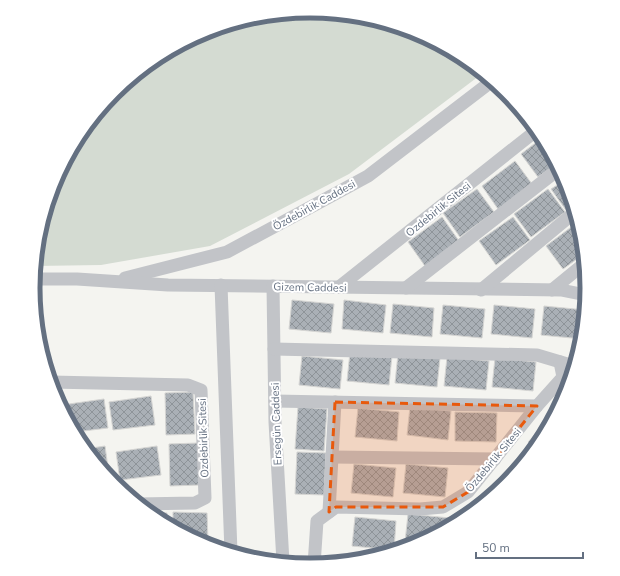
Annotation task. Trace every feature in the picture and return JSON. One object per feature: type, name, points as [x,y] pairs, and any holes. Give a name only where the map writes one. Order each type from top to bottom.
[{"type":"street","name":"Özdebirlik Caddesi","points":[[111,281],[234,249],[368,176],[487,85]]},
{"type":"street","name":"Ozdebirlik Sitesi","points":[[339,287],[531,134]]},
{"type":"street","points":[[406,288],[554,173]]},
{"type":"street","points":[[481,290],[570,216]]},
{"type":"street","points":[[552,290],[579,267]]},
{"type":"street","name":"Gizem Caddesi","points":[[40,279],[221,285],[552,290],[580,294]]},
{"type":"street","points":[[221,285],[231,546]]},
{"type":"street","name":"Ersegün Caddesi","points":[[273,286],[275,401],[283,556]]},
{"type":"street","points":[[274,348],[537,355],[569,365]]},
{"type":"street","name":"Özdebirlik Sitesi","points":[[329,512],[336,507],[444,507],[468,492],[537,406],[564,377],[560,362]]},
{"type":"street","name":"Ozdebirlik Sitesi","points":[[57,382],[188,385],[201,390],[205,498],[195,503],[149,504]]},
{"type":"street","points":[[275,401],[537,406]]},
{"type":"street","points":[[314,558],[317,521],[329,512],[335,402]]},
{"type":"street","points":[[332,457],[495,459]]},
{"type":"highlighted area","points":[[335,402],[537,406],[468,492],[443,507],[336,507],[329,512]]},
{"type":"shaded area","points":[[310,18],[345,20],[397,32],[445,54],[478,77],[349,174],[210,246],[101,265],[41,266],[45,235],[54,201],[76,153],[107,110],[132,85],[146,74],[175,54],[191,46],[223,32],[257,23],[275,20]]},
{"type":"building","points":[[537,142],[551,167],[538,177],[521,154]]},
{"type":"building","points":[[515,161],[532,184],[498,209],[482,186]]},
{"type":"building","points":[[559,184],[566,201],[569,212],[568,213],[551,189]]},
{"type":"building","points":[[477,189],[494,212],[460,237],[443,213]]},
{"type":"building","points":[[548,189],[565,212],[531,237],[514,214]]},
{"type":"building","points":[[442,217],[459,241],[425,266],[408,242]]},
{"type":"building","points":[[513,217],[530,240],[496,265],[479,241]]},
{"type":"building","points":[[573,226],[578,258],[563,269],[546,246]]},
{"type":"building","points":[[292,300],[334,304],[331,333],[289,329]]},
{"type":"building","points":[[344,300],[386,305],[383,333],[342,329]]},
{"type":"building","points":[[393,304],[434,308],[432,337],[390,333]]},
{"type":"building","points":[[443,305],[485,309],[482,338],[440,334]]},
{"type":"building","points":[[494,305],[535,309],[532,338],[491,334]]},
{"type":"building","points":[[544,306],[579,309],[575,338],[541,335]]},
{"type":"building","points":[[350,352],[392,356],[389,385],[347,381]]},
{"type":"building","points":[[398,354],[440,358],[437,387],[395,383]]},
{"type":"building","points":[[302,356],[343,360],[340,389],[299,385]]},
{"type":"building","points":[[447,357],[489,361],[486,390],[444,386]]},
{"type":"building","points":[[495,358],[536,362],[533,391],[492,387]]},
{"type":"building","points":[[193,392],[195,434],[166,435],[165,393]]},
{"type":"building","points":[[151,396],[155,425],[113,430],[109,402]]},
{"type":"building","points":[[104,399],[108,428],[81,431],[67,404]]},
{"type":"building","points":[[298,407],[327,409],[324,451],[295,449]]},
{"type":"building","points":[[410,407],[451,411],[448,440],[407,435]]},
{"type":"building","points":[[358,408],[399,412],[397,441],[355,437]]},
{"type":"building","points":[[455,412],[497,413],[496,442],[455,441]]},
{"type":"building","points":[[540,430],[530,444],[528,442]]},
{"type":"building","points":[[198,443],[199,485],[170,486],[169,444]]},
{"type":"building","points":[[105,446],[108,467],[96,452],[93,448]]},
{"type":"building","points":[[157,446],[161,475],[120,480],[116,452]]},
{"type":"building","points":[[297,452],[326,453],[324,495],[295,494]]},
{"type":"building","points":[[520,455],[521,456],[501,479],[492,486]]},
{"type":"building","points":[[354,464],[396,468],[393,497],[351,493]]},
{"type":"building","points":[[406,464],[448,468],[445,497],[403,493]]},
{"type":"building","points":[[173,512],[207,513],[208,537],[191,530],[173,521]]},
{"type":"building","points":[[161,513],[167,513],[167,517]]},
{"type":"building","points":[[408,514],[450,518],[445,522],[405,540]]},
{"type":"building","points":[[355,517],[396,521],[394,545],[381,549],[352,546]]}]
